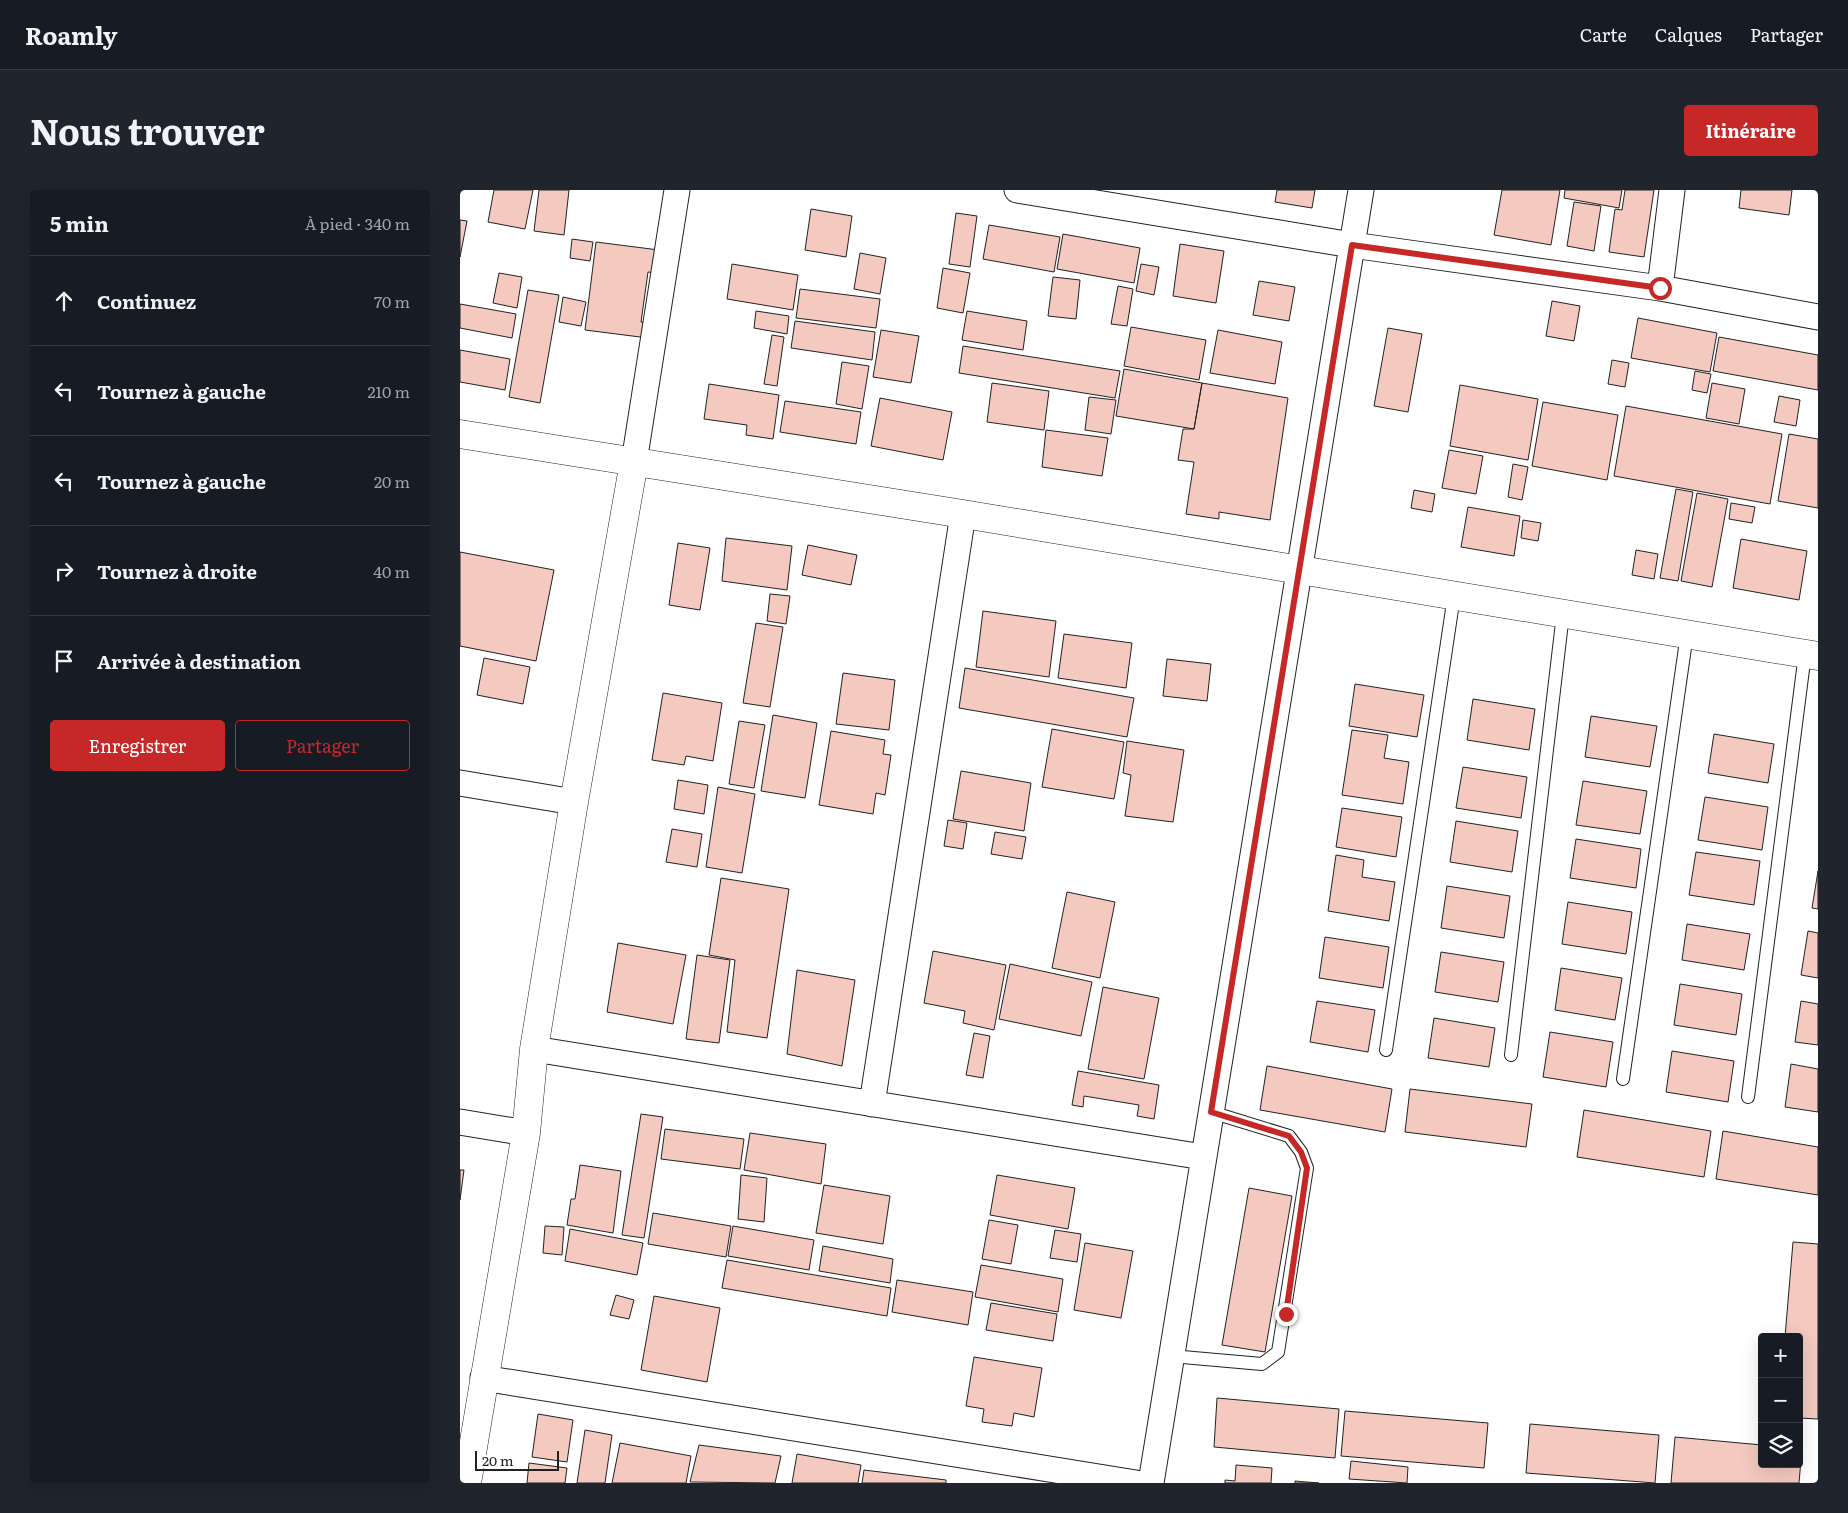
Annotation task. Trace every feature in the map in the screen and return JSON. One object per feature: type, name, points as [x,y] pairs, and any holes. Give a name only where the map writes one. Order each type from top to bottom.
[{"type":"main road","points":[[460,434],[963,514],[1812,655]]},
{"type":"main road","points":[[467,1483],[483,1378],[526,1133],[534,1049],[574,802],[634,462]]},
{"type":"street","points":[[634,462],[677,190]]},
{"type":"street","points":[[1151,1483],[1361,190]]},
{"type":"street","points":[[1660,288],[1672,190]]},
{"type":"street","points":[[1025,191],[1352,245],[1660,288],[1818,317]]},
{"type":"street","points":[[872,1104],[963,514]]},
{"type":"street","points":[[460,783],[574,802]]},
{"type":"street","points":[[534,1049],[1203,1157]]},
{"type":"street","points":[[460,1122],[526,1133]]},
{"type":"street","points":[[483,1378],[1136,1483]]},
{"type":"lane","points":[[1386,1050],[1454,596]]},
{"type":"lane","points":[[1511,1055],[1562,614]]},
{"type":"lane","points":[[1623,1079],[1687,634]]},
{"type":"lane","points":[[1748,1097],[1812,655]]},
{"type":"lane","points":[[1171,1356],[1262,1364],[1278,1352],[1286,1314],[1307,1168],[1301,1152],[1289,1136],[1211,1112]]},
{"type":"building","points":[[494,190],[533,190],[525,229],[488,222]]},
{"type":"building","points":[[539,190],[569,190],[564,235],[534,231]]},
{"type":"building","points":[[1277,190],[1315,190],[1312,208],[1275,202]]},
{"type":"building","points":[[1502,190],[1560,190],[1551,245],[1494,235]]},
{"type":"building","points":[[1565,190],[1622,190],[1619,208],[1564,198]]},
{"type":"building","points":[[1625,190],[1654,190],[1644,257],[1609,252],[1615,209],[1622,210]]},
{"type":"building","points":[[1741,190],[1792,190],[1789,215],[1739,208]]},
{"type":"building","points":[[1574,202],[1601,206],[1594,251],[1567,246]]},
{"type":"building","points":[[811,209],[852,216],[846,257],[805,250]]},
{"type":"building","points":[[956,213],[977,216],[970,267],[949,264]]},
{"type":"building","points":[[460,220],[467,221],[460,257]]},
{"type":"building","points":[[989,225],[1060,237],[1054,272],[983,259]]},
{"type":"building","points":[[1063,234],[1140,248],[1134,283],[1057,269]]},
{"type":"building","points":[[572,239],[593,242],[590,261],[570,258]]},
{"type":"building","points":[[596,242],[659,250],[656,273],[648,272],[641,322],[650,323],[648,338],[585,330]]},
{"type":"building","points":[[1180,244],[1224,251],[1216,303],[1173,296]]},
{"type":"building","points":[[860,253],[886,258],[880,294],[854,289]]},
{"type":"building","points":[[732,264],[798,275],[793,310],[727,299]]},
{"type":"building","points":[[1141,264],[1159,267],[1154,295],[1136,291]]},
{"type":"building","points":[[943,268],[970,273],[963,313],[937,308]]},
{"type":"building","points":[[499,273],[522,277],[517,308],[493,303]]},
{"type":"building","points":[[1053,277],[1080,280],[1076,319],[1048,316]]},
{"type":"building","points":[[1259,281],[1295,287],[1289,321],[1253,315]]},
{"type":"building","points":[[1118,286],[1133,289],[1127,326],[1111,324]]},
{"type":"building","points":[[800,289],[880,299],[876,328],[796,318]]},
{"type":"building","points":[[528,290],[559,295],[540,403],[509,397]]},
{"type":"building","points":[[563,297],[586,302],[581,326],[559,322]]},
{"type":"building","points":[[1552,301],[1580,306],[1574,341],[1546,336]]},
{"type":"building","points":[[460,304],[516,314],[512,338],[460,328]]},
{"type":"building","points":[[756,311],[789,316],[787,334],[754,328]]},
{"type":"building","points":[[967,311],[1027,321],[1023,350],[962,340]]},
{"type":"building","points":[[1638,318],[1717,333],[1710,372],[1631,358]]},
{"type":"building","points":[[795,321],[875,332],[872,360],[791,348]]},
{"type":"building","points":[[1131,327],[1206,340],[1199,380],[1124,366]]},
{"type":"building","points":[[1388,328],[1422,334],[1408,412],[1374,406]]},
{"type":"building","points":[[881,330],[919,336],[911,383],[873,377]]},
{"type":"building","points":[[1218,330],[1282,342],[1275,384],[1210,373]]},
{"type":"building","points":[[772,335],[784,337],[777,386],[764,384]]},
{"type":"building","points":[[1719,337],[1818,355],[1818,390],[1713,371]]},
{"type":"building","points":[[963,346],[1120,371],[1115,398],[959,373]]},
{"type":"building","points":[[460,350],[510,359],[505,390],[460,382]]},
{"type":"building","points":[[1612,360],[1629,363],[1625,387],[1608,384]]},
{"type":"building","points":[[842,362],[869,366],[862,409],[836,404]]},
{"type":"building","points":[[1124,369],[1202,383],[1194,429],[1116,416]]},
{"type":"building","points":[[1695,371],[1711,374],[1707,393],[1692,390]]},
{"type":"building","points":[[992,383],[1049,391],[1044,430],[987,422]]},
{"type":"building","points":[[1202,383],[1288,398],[1270,520],[1219,512],[1219,519],[1186,514],[1194,462],[1178,460],[1183,429],[1194,429]]},
{"type":"building","points":[[1712,383],[1745,389],[1739,424],[1706,418]]},
{"type":"building","points":[[709,384],[779,395],[773,439],[746,435],[747,425],[704,419]]},
{"type":"building","points":[[1460,385],[1538,399],[1528,460],[1450,446]]},
{"type":"building","points":[[1779,396],[1800,400],[1796,426],[1774,422]]},
{"type":"building","points":[[1089,397],[1116,400],[1111,434],[1085,430]]},
{"type":"building","points":[[880,398],[952,412],[943,460],[871,446]]},
{"type":"building","points":[[785,401],[861,412],[856,444],[780,432]]},
{"type":"building","points":[[1543,402],[1618,415],[1607,480],[1532,466]]},
{"type":"building","points":[[1626,406],[1782,434],[1770,504],[1614,476]]},
{"type":"building","points":[[1046,430],[1108,438],[1102,476],[1042,467]]},
{"type":"building","points":[[1789,434],[1818,439],[1818,508],[1778,501]]},
{"type":"building","points":[[1449,450],[1483,456],[1476,494],[1442,488]]},
{"type":"building","points":[[1513,464],[1528,467],[1522,500],[1508,497]]},
{"type":"building","points":[[1676,489],[1693,492],[1678,581],[1660,578]]},
{"type":"building","points":[[1414,490],[1435,494],[1432,512],[1411,508]]},
{"type":"building","points":[[1697,493],[1728,499],[1712,587],[1681,581]]},
{"type":"building","points":[[1731,503],[1755,507],[1752,523],[1729,519]]},
{"type":"building","points":[[1468,507],[1520,516],[1514,556],[1461,547]]},
{"type":"building","points":[[1523,520],[1541,523],[1538,541],[1521,538]]},
{"type":"building","points":[[726,538],[792,546],[787,590],[722,581]]},
{"type":"building","points":[[1741,539],[1807,551],[1799,600],[1733,588]]},
{"type":"building","points":[[678,543],[710,548],[700,610],[669,605]]},
{"type":"building","points":[[808,545],[857,555],[851,585],[802,575]]},
{"type":"building","points":[[1636,550],[1658,554],[1654,579],[1632,575]]},
{"type":"building","points":[[460,552],[554,570],[536,661],[460,646]]},
{"type":"building","points":[[770,594],[790,596],[786,624],[767,621]]},
{"type":"building","points":[[983,611],[1056,621],[1049,677],[976,667]]},
{"type":"building","points":[[756,623],[783,627],[770,707],[743,703]]},
{"type":"building","points":[[1064,634],[1132,643],[1126,688],[1058,678]]},
{"type":"building","points":[[484,658],[530,667],[523,704],[477,695]]},
{"type":"building","points":[[1167,659],[1211,664],[1207,701],[1163,696]]},
{"type":"building","points":[[965,668],[1134,698],[1127,737],[959,708]]},
{"type":"building","points":[[843,673],[895,680],[889,730],[836,724]]},
{"type":"building","points":[[1355,684],[1424,695],[1417,737],[1349,726]]},
{"type":"building","points":[[663,693],[722,703],[713,761],[686,756],[684,765],[652,760]]},
{"type":"building","points":[[1473,699],[1535,709],[1529,750],[1467,740]]},
{"type":"building","points":[[773,715],[817,723],[805,798],[761,791]]},
{"type":"building","points":[[1591,716],[1657,726],[1650,767],[1585,757]]},
{"type":"building","points":[[739,721],[765,725],[754,788],[729,784]]},
{"type":"building","points":[[1052,729],[1124,742],[1114,799],[1042,787]]},
{"type":"building","points":[[1352,730],[1388,735],[1384,758],[1409,762],[1403,804],[1342,795]]},
{"type":"building","points":[[831,731],[885,740],[883,754],[891,755],[885,795],[876,793],[873,814],[819,805]]},
{"type":"building","points":[[1714,734],[1774,744],[1768,783],[1708,773]]},
{"type":"building","points":[[1127,741],[1184,750],[1173,822],[1125,816],[1131,775],[1123,773]]},
{"type":"building","points":[[1463,767],[1527,777],[1521,818],[1456,808]]},
{"type":"building","points":[[961,771],[1031,783],[1024,831],[953,819]]},
{"type":"building","points":[[678,780],[708,785],[704,814],[674,809]]},
{"type":"building","points":[[1583,781],[1647,791],[1640,834],[1576,825]]},
{"type":"building","points":[[718,787],[755,794],[742,873],[706,867]]},
{"type":"building","points":[[1705,797],[1768,807],[1762,850],[1698,840]]},
{"type":"building","points":[[1342,808],[1402,817],[1396,857],[1336,847]]},
{"type":"building","points":[[948,820],[967,823],[963,849],[944,846]]},
{"type":"building","points":[[1456,821],[1518,831],[1512,872],[1450,862]]},
{"type":"building","points":[[672,829],[702,834],[697,867],[666,862]]},
{"type":"building","points":[[995,832],[1026,837],[1022,859],[991,854]]},
{"type":"building","points":[[1576,839],[1641,849],[1636,888],[1570,878]]},
{"type":"building","points":[[1696,852],[1760,861],[1754,905],[1689,895]]},
{"type":"building","points":[[1336,855],[1364,860],[1362,877],[1395,882],[1389,921],[1328,911]]},
{"type":"building","points":[[1818,871],[1818,909],[1812,908]]},
{"type":"building","points":[[721,878],[789,889],[767,1038],[727,1032],[735,960],[709,955]]},
{"type":"building","points":[[1447,886],[1510,896],[1504,938],[1441,928]]},
{"type":"building","points":[[1067,892],[1115,902],[1100,978],[1052,968]]},
{"type":"building","points":[[1568,902],[1632,912],[1626,954],[1562,944]]},
{"type":"building","points":[[1687,924],[1750,934],[1744,970],[1682,960]]},
{"type":"building","points":[[1808,931],[1818,933],[1818,978],[1801,975]]},
{"type":"building","points":[[1325,937],[1389,947],[1383,988],[1319,978]]},
{"type":"building","points":[[618,943],[686,955],[673,1024],[607,1012]]},
{"type":"building","points":[[933,951],[1006,965],[994,1030],[963,1023],[965,1011],[924,1003]]},
{"type":"building","points":[[1441,952],[1504,962],[1498,1002],[1435,992]]},
{"type":"building","points":[[697,955],[730,960],[719,1043],[686,1039]]},
{"type":"building","points":[[1010,964],[1092,982],[1081,1036],[999,1019]]},
{"type":"building","points":[[1561,968],[1622,978],[1615,1020],[1555,1010]]},
{"type":"building","points":[[797,970],[855,980],[842,1066],[787,1054]]},
{"type":"building","points":[[1680,984],[1742,994],[1736,1035],[1674,1025]]},
{"type":"building","points":[[1103,987],[1159,998],[1144,1079],[1088,1069]]},
{"type":"building","points":[[1317,1001],[1375,1010],[1368,1052],[1310,1042]]},
{"type":"building","points":[[1801,1001],[1818,1004],[1818,1045],[1795,1042]]},
{"type":"building","points":[[1434,1018],[1495,1028],[1489,1067],[1428,1058]]},
{"type":"building","points":[[1550,1032],[1613,1042],[1606,1087],[1543,1077]]},
{"type":"building","points":[[974,1033],[990,1036],[983,1078],[966,1075]]},
{"type":"building","points":[[1672,1051],[1734,1061],[1728,1102],[1666,1092]]},
{"type":"building","points":[[1791,1064],[1818,1069],[1818,1112],[1785,1107]]},
{"type":"building","points":[[1267,1066],[1392,1089],[1385,1132],[1260,1110]]},
{"type":"building","points":[[1078,1071],[1159,1085],[1154,1119],[1137,1116],[1139,1105],[1084,1096],[1083,1107],[1072,1105]]},
{"type":"building","points":[[1410,1089],[1532,1104],[1526,1147],[1405,1132]]},
{"type":"building","points":[[1584,1110],[1711,1131],[1704,1177],[1577,1157]]},
{"type":"building","points":[[641,1114],[663,1117],[644,1238],[622,1235]]},
{"type":"building","points":[[665,1129],[744,1139],[740,1169],[661,1159]]},
{"type":"building","points":[[1723,1131],[1818,1147],[1818,1195],[1716,1179]]},
{"type":"building","points":[[750,1133],[826,1144],[821,1184],[744,1170]]},
{"type":"building","points":[[580,1165],[621,1171],[613,1233],[567,1225],[571,1199],[575,1199]]},
{"type":"building","points":[[460,1170],[464,1170],[460,1200]]},
{"type":"building","points":[[741,1175],[767,1178],[764,1222],[738,1219]]},
{"type":"building","points":[[997,1175],[1075,1188],[1068,1229],[990,1215]]},
{"type":"building","points":[[824,1185],[890,1196],[883,1244],[816,1233]]},
{"type":"building","points":[[1249,1188],[1292,1196],[1265,1352],[1222,1345]]},
{"type":"building","points":[[653,1213],[731,1226],[726,1257],[648,1244]]},
{"type":"building","points":[[989,1220],[1018,1225],[1011,1264],[982,1259]]},
{"type":"building","points":[[545,1226],[564,1227],[562,1255],[543,1253]]},
{"type":"building","points":[[733,1226],[814,1240],[809,1270],[728,1256]]},
{"type":"building","points":[[570,1229],[643,1243],[637,1275],[565,1261]]},
{"type":"building","points":[[1055,1230],[1081,1234],[1077,1262],[1050,1258]]},
{"type":"building","points":[[1793,1242],[1818,1244],[1818,1419],[1803,1418],[1803,1333],[1785,1333]]},
{"type":"building","points":[[1085,1243],[1133,1251],[1121,1318],[1074,1310]]},
{"type":"building","points":[[823,1246],[893,1259],[890,1283],[819,1271]]},
{"type":"building","points":[[727,1260],[891,1288],[887,1316],[722,1288]]},
{"type":"building","points":[[981,1265],[1063,1279],[1058,1312],[975,1297]]},
{"type":"building","points":[[897,1280],[973,1292],[968,1325],[892,1312]]},
{"type":"building","points":[[616,1295],[634,1300],[629,1319],[610,1315]]},
{"type":"building","points":[[654,1296],[720,1308],[707,1382],[641,1370]]},
{"type":"building","points":[[991,1303],[1057,1314],[1053,1341],[986,1330]]},
{"type":"building","points":[[974,1357],[1042,1368],[1034,1417],[1014,1413],[1012,1426],[982,1422],[984,1409],[966,1406]]},
{"type":"building","points":[[1217,1398],[1339,1409],[1335,1458],[1214,1447]]},
{"type":"building","points":[[1345,1411],[1488,1423],[1484,1468],[1341,1456]]},
{"type":"building","points":[[538,1414],[573,1420],[567,1462],[532,1457]]},
{"type":"building","points":[[1530,1424],[1659,1435],[1655,1483],[1526,1473]]},
{"type":"building","points":[[585,1430],[612,1435],[605,1483],[577,1483]]},
{"type":"building","points":[[1675,1437],[1758,1445],[1758,1468],[1800,1468],[1799,1483],[1671,1483]]},
{"type":"building","points":[[620,1443],[691,1456],[686,1483],[612,1483]]},
{"type":"building","points":[[699,1445],[781,1456],[775,1483],[690,1482]]},
{"type":"building","points":[[797,1454],[861,1465],[858,1483],[792,1483]]},
{"type":"building","points":[[1351,1461],[1408,1467],[1407,1483],[1349,1479]]},
{"type":"building","points":[[529,1463],[567,1468],[565,1483],[527,1483]]},
{"type":"building","points":[[1236,1465],[1272,1468],[1271,1483],[1225,1483],[1225,1480],[1235,1481]]},
{"type":"building","points":[[864,1470],[946,1480],[946,1483],[862,1483]]},
{"type":"building","points":[[1295,1481],[1319,1483],[1295,1483]]},
{"type":"route","points":[[1286,1314],[1307,1168],[1301,1152],[1289,1136],[1211,1112],[1352,245],[1660,288]]}]
